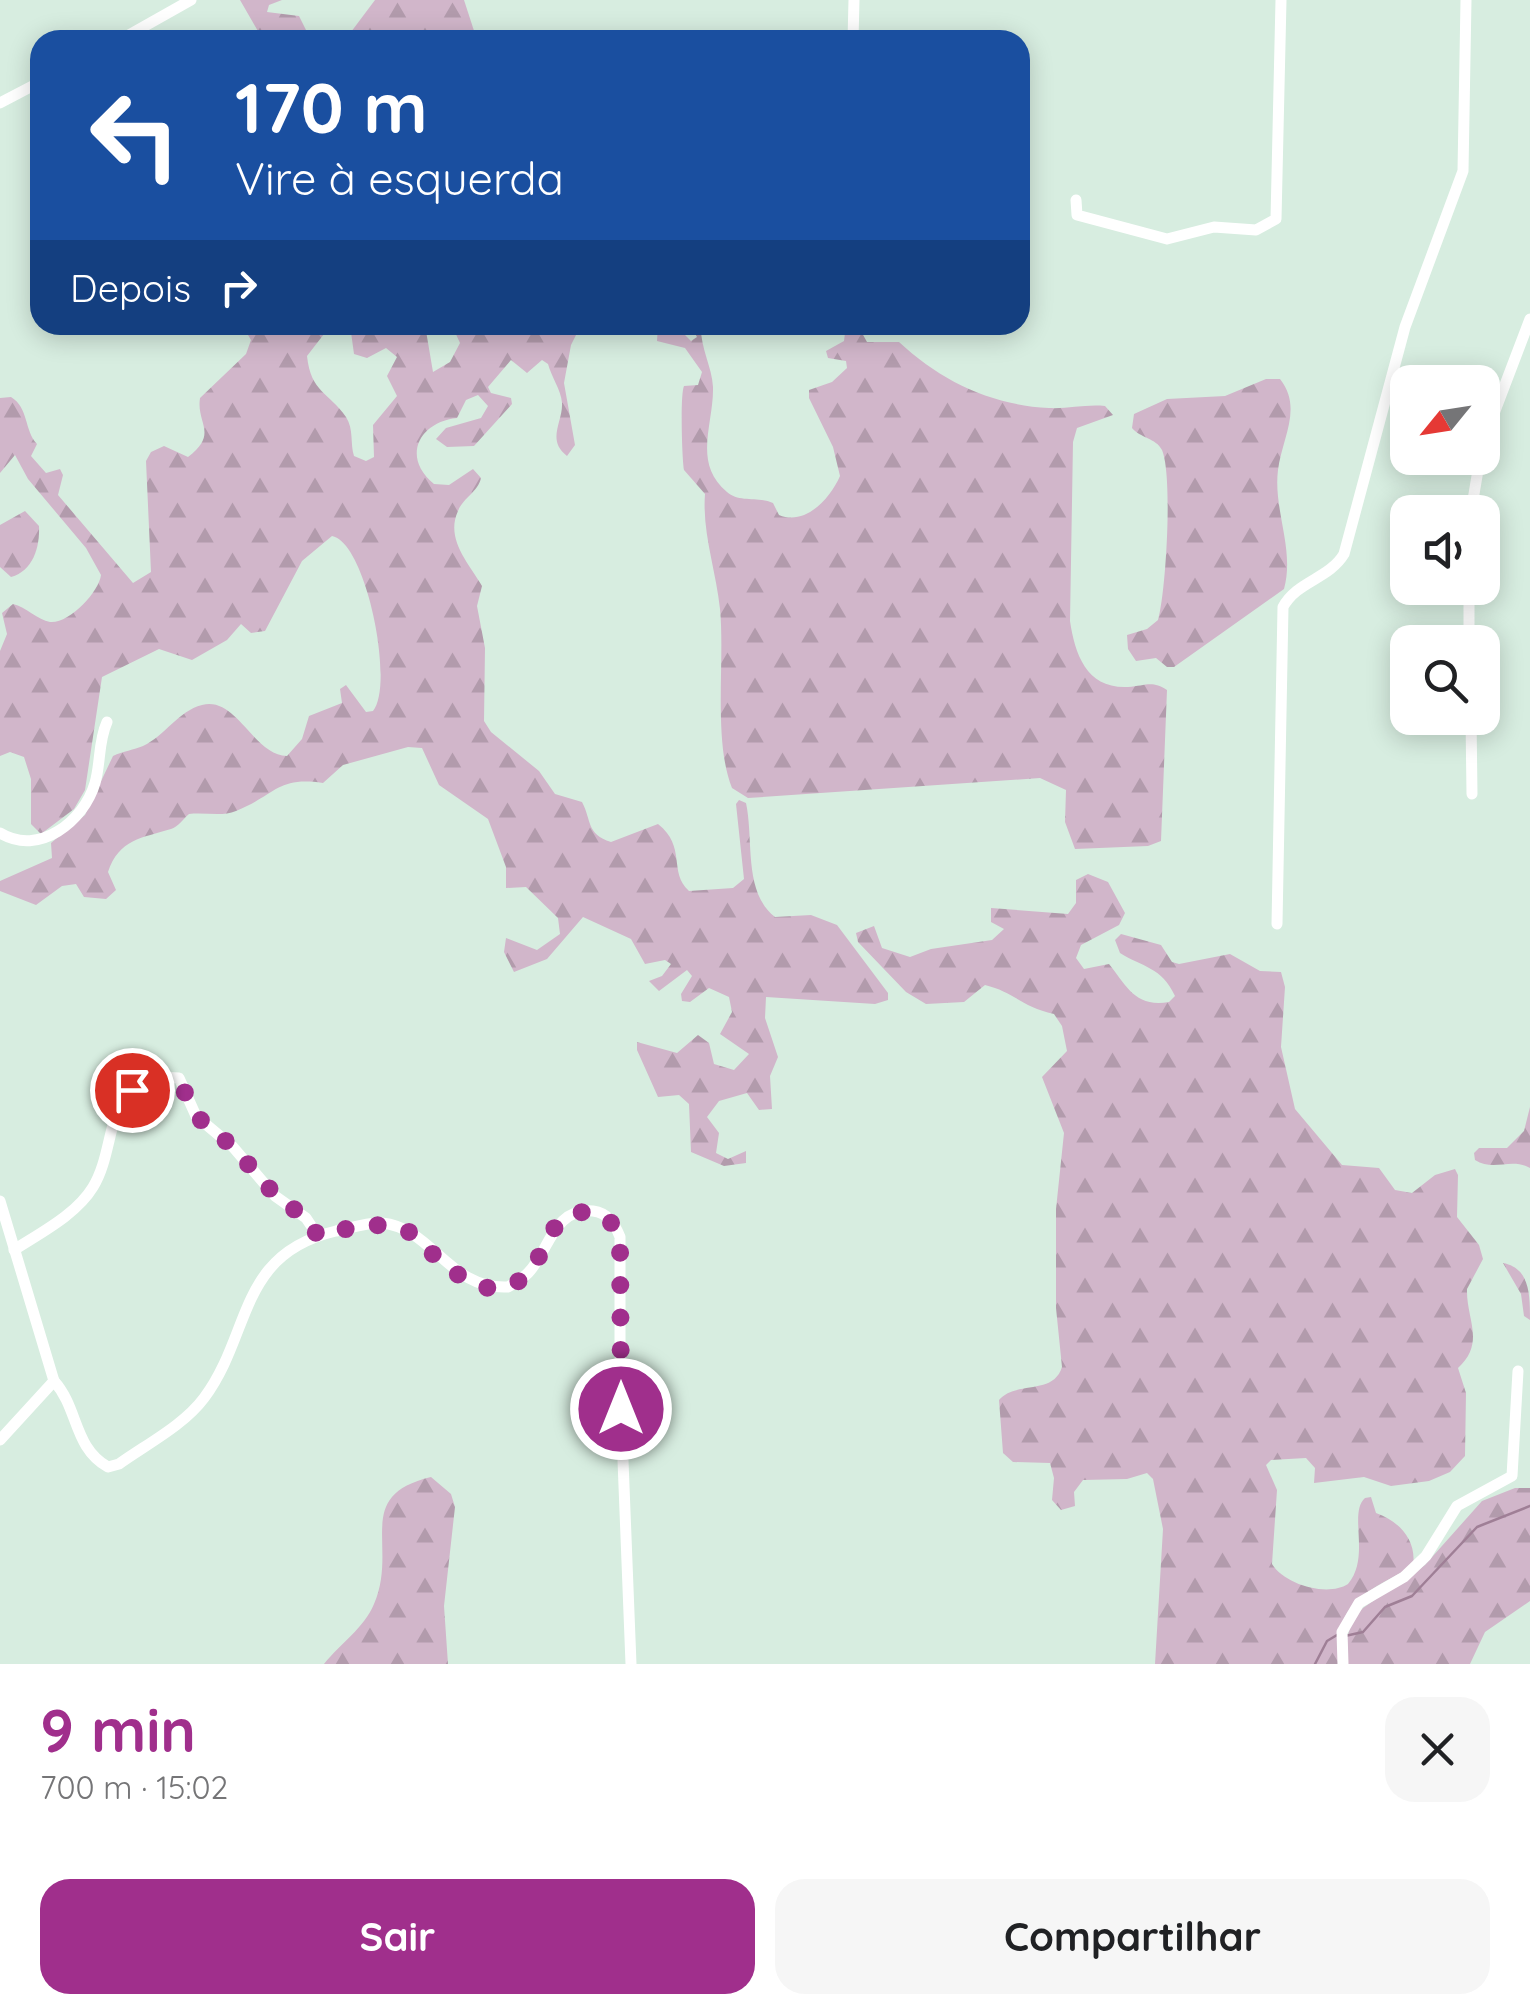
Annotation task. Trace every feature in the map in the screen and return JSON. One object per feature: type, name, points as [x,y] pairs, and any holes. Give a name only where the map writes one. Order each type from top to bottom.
[{"type":"street","points":[[138,30],[190,0]]},
{"type":"street","points":[[853,30],[854,0]]},
{"type":"street","points":[[1076,200],[1077,216],[1168,238],[1214,227],[1256,230],[1276,219],[1281,0]]},
{"type":"street","points":[[1277,924],[1283,608],[1297,589],[1323,575],[1344,554],[1406,328],[1464,171],[1466,0]]},
{"type":"street","points":[[0,103],[30,87]]},
{"type":"street","points":[[1500,398],[1530,320]]},
{"type":"street","points":[[0,832],[10,839],[36,841],[56,834],[86,805],[107,722]]},
{"type":"street","points":[[1471,735],[1472,794]]},
{"type":"street","points":[[14,1250],[84,1198],[95,1184],[115,1110],[123,1098],[136,1086],[165,1077],[178,1078],[196,1116],[234,1148],[276,1196],[306,1218],[318,1236]]},
{"type":"street","points":[[0,1202],[54,1381],[66,1396],[83,1446],[108,1467],[120,1464],[204,1398],[248,1301],[291,1250],[318,1236],[370,1224],[395,1226],[408,1231],[472,1282],[488,1288],[508,1287],[530,1271],[554,1228],[566,1218],[592,1212],[615,1226],[622,1275],[620,1384],[631,1664]]},
{"type":"street","points":[[1343,1664],[1342,1636],[1359,1603],[1404,1578],[1426,1556],[1457,1506],[1512,1476],[1518,1371]]},
{"type":"street","points":[[0,1440],[54,1381]]},
{"type":"green space","points":[[240,0],[282,0],[269,5],[267,12],[299,16],[306,30],[257,30]]},
{"type":"green space","points":[[375,0],[464,0],[474,30],[352,30]]},
{"type":"green space","points":[[248,335],[323,335],[307,356],[312,378],[348,422],[354,456],[366,461],[374,457],[373,425],[397,396],[387,376],[397,357],[386,348],[367,358],[354,354],[351,335],[427,335],[433,372],[450,362],[460,343],[456,335],[576,335],[564,383],[575,445],[567,456],[556,437],[562,403],[548,364],[542,360],[527,373],[511,360],[488,387],[491,393],[511,398],[512,404],[474,446],[447,447],[436,439],[446,428],[481,418],[488,406],[478,395],[466,400],[457,418],[433,426],[424,434],[419,442],[418,463],[434,484],[449,485],[473,469],[481,478],[458,511],[454,531],[460,551],[482,586],[477,606],[485,648],[484,721],[491,732],[539,771],[555,794],[582,802],[593,831],[603,839],[611,842],[658,824],[672,842],[679,876],[689,891],[733,888],[744,879],[736,804],[739,800],[746,803],[754,880],[765,906],[775,917],[811,915],[837,925],[888,993],[888,1000],[875,1004],[766,997],[765,1018],[778,1057],[770,1076],[772,1109],[759,1110],[747,1093],[719,1101],[707,1117],[719,1133],[716,1153],[728,1159],[746,1151],[746,1163],[724,1166],[691,1152],[689,1104],[679,1095],[658,1097],[637,1050],[637,1042],[677,1053],[698,1035],[709,1043],[714,1064],[734,1070],[749,1054],[720,1034],[732,1012],[729,997],[709,988],[690,1002],[682,1001],[681,994],[692,976],[687,970],[659,991],[649,981],[662,976],[671,964],[665,960],[645,964],[631,939],[583,917],[547,959],[514,972],[504,952],[506,938],[537,950],[560,934],[558,918],[526,887],[506,888],[506,867],[488,819],[439,785],[422,748],[408,747],[343,765],[323,783],[286,785],[231,813],[189,814],[174,828],[141,838],[118,853],[108,872],[116,890],[106,899],[84,897],[76,884],[62,886],[36,905],[0,891],[0,881],[52,858],[51,843],[85,815],[113,756],[151,742],[193,708],[214,705],[225,709],[264,746],[287,756],[302,739],[309,716],[342,703],[340,689],[346,685],[366,712],[373,711],[381,673],[374,616],[356,562],[344,544],[332,536],[302,561],[265,631],[251,633],[241,624],[227,640],[192,660],[159,649],[102,677],[85,790],[74,809],[41,834],[31,824],[31,779],[24,757],[10,752],[0,756],[0,651],[7,634],[2,613],[13,604],[45,621],[66,618],[82,606],[101,575],[86,548],[28,479],[15,455],[0,473],[0,398],[11,397],[21,407],[37,444],[31,456],[46,473],[60,469],[63,475],[58,495],[133,583],[151,572],[146,461],[151,452],[164,446],[188,457],[197,449],[204,435],[200,398],[246,354],[251,340]]},
{"type":"green space","points":[[657,335],[685,335],[691,341],[702,335],[713,387],[707,442],[710,469],[727,492],[773,503],[779,515],[789,517],[816,508],[840,476],[833,447],[809,398],[809,390],[832,382],[847,368],[846,361],[828,358],[826,351],[844,341],[845,335],[863,335],[867,342],[899,342],[950,379],[1007,402],[1049,408],[1105,406],[1113,415],[1077,428],[1073,442],[1070,621],[1075,646],[1093,676],[1114,686],[1153,684],[1167,690],[1161,841],[1148,846],[1075,849],[1065,822],[1066,790],[1040,778],[748,798],[732,788],[723,747],[720,609],[707,537],[705,494],[684,470],[683,463],[684,386],[698,385],[702,372],[685,348],[657,341]]},
{"type":"green space","points":[[1266,379],[1280,379],[1287,390],[1291,412],[1277,485],[1286,544],[1284,589],[1174,667],[1167,667],[1156,658],[1136,661],[1128,649],[1127,635],[1147,629],[1158,620],[1168,508],[1162,450],[1132,428],[1134,414],[1167,399],[1225,396]]},
{"type":"green space","points":[[25,511],[39,526],[38,542],[30,564],[11,577],[0,567],[0,525]]},
{"type":"green space","points":[[1088,874],[1108,882],[1125,913],[1119,925],[1081,945],[1076,958],[1084,969],[1109,964],[1140,998],[1169,1002],[1175,996],[1164,979],[1120,953],[1115,940],[1121,934],[1161,945],[1172,962],[1179,964],[1230,954],[1260,971],[1281,972],[1285,987],[1281,1047],[1295,1109],[1342,1165],[1379,1168],[1395,1190],[1412,1193],[1435,1175],[1455,1169],[1458,1175],[1457,1217],[1479,1245],[1483,1259],[1467,1289],[1473,1339],[1458,1368],[1466,1393],[1465,1456],[1450,1472],[1429,1481],[1391,1486],[1364,1477],[1314,1483],[1315,1468],[1306,1458],[1271,1460],[1266,1465],[1277,1490],[1272,1564],[1287,1578],[1319,1589],[1348,1584],[1358,1561],[1358,1514],[1365,1498],[1371,1497],[1376,1513],[1399,1526],[1412,1548],[1413,1566],[1367,1593],[1347,1613],[1341,1626],[1340,1664],[1155,1664],[1163,1529],[1153,1479],[1147,1473],[1127,1479],[1083,1480],[1074,1492],[1075,1506],[1061,1510],[1052,1500],[1054,1478],[1050,1463],[1013,1462],[1003,1453],[999,1400],[1015,1390],[1051,1382],[1062,1367],[1056,1308],[1056,1209],[1064,1133],[1042,1077],[1067,1051],[1062,1026],[1054,1014],[985,985],[964,1002],[926,1004],[906,992],[858,942],[856,933],[874,926],[882,948],[910,957],[931,949],[992,940],[1004,929],[991,922],[991,908],[1068,914],[1076,903],[1076,880]]},
{"type":"green space","points":[[1530,1107],[1530,1168],[1475,1160],[1474,1153],[1479,1148],[1507,1148],[1524,1131]]},
{"type":"green space","points":[[1503,1263],[1519,1270],[1523,1277],[1529,1292],[1530,1320],[1524,1316],[1521,1294]]},
{"type":"green space","points":[[431,1477],[451,1494],[455,1507],[444,1606],[448,1664],[324,1664],[358,1628],[374,1604],[380,1583],[382,1526],[392,1497]]},
{"type":"green space","points":[[1515,1488],[1530,1488],[1530,1601],[1485,1632],[1470,1664],[1348,1664],[1347,1638],[1353,1618],[1363,1608],[1425,1565],[1482,1501]]},
{"type":"waterway","points":[[1345,1636],[1363,1632],[1385,1607],[1412,1596],[1477,1527],[1530,1506]]},
{"type":"waterway","points":[[1315,1664],[1327,1641],[1337,1635]]},
{"type":"route","points":[[132,1090],[149,1080],[178,1078],[196,1116],[234,1148],[276,1196],[306,1218],[318,1236],[370,1224],[395,1226],[408,1231],[472,1282],[488,1288],[508,1287],[530,1271],[554,1228],[566,1218],[578,1212],[607,1217],[620,1237],[621,1409]]}]
